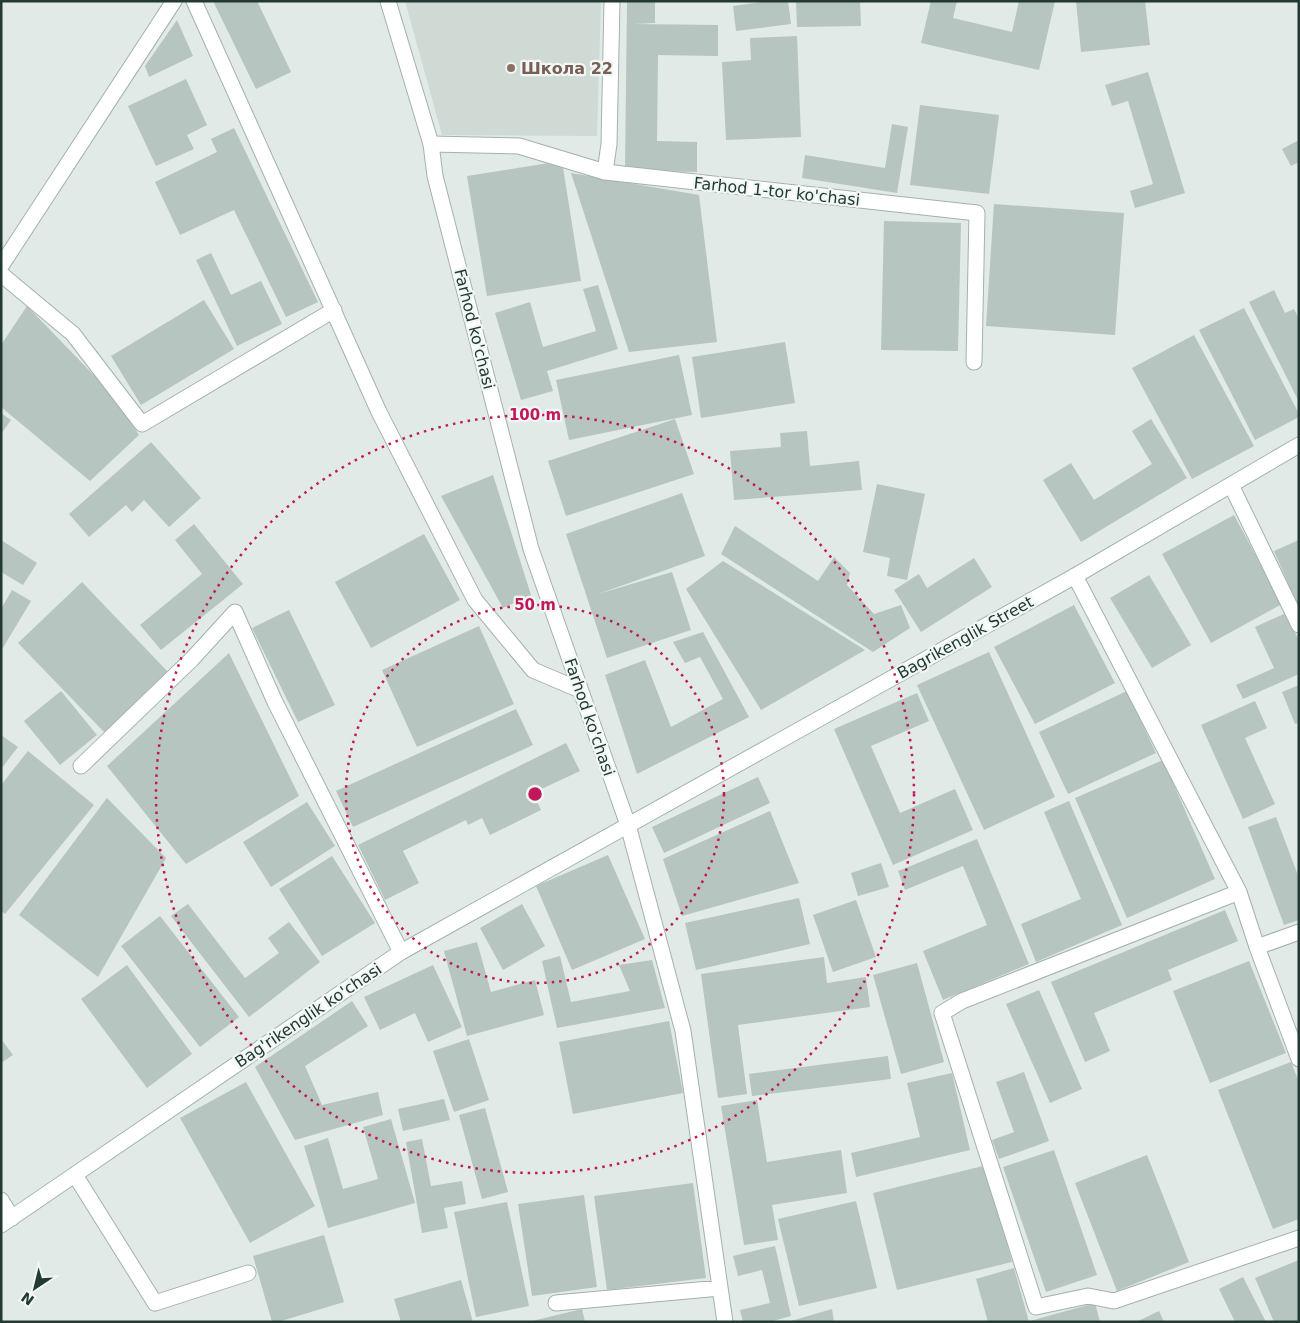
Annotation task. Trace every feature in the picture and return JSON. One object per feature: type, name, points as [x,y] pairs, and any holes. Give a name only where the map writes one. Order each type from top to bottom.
[{"type":"street","points":[[1,266],[174,1]]},
{"type":"street","points":[[194,1],[379,412],[475,600],[533,670],[580,690]]},
{"type":"street","name":"Farhod ko'chasi","points":[[388,1],[431,144],[435,176],[531,550],[628,825],[683,1031],[725,1322]]},
{"type":"street","points":[[604,172],[609,144],[612,1]]},
{"type":"street","name":"Farhod 1-tor ko'chasi","points":[[431,144],[519,146],[604,172],[977,213],[974,362]]},
{"type":"street","points":[[1,274],[73,334],[142,424],[334,310]]},
{"type":"street","name":"Bagrikenglik Street","points":[[628,825],[1075,576],[1299,445]]},
{"type":"street","points":[[1230,485],[1299,625]]},
{"type":"street","points":[[1075,576],[1239,892],[1257,947],[1299,1059]]},
{"type":"street","points":[[81,766],[192,659],[235,612],[275,702],[401,952]]},
{"type":"street","name":"Bag'rikenglik ko'chasi","points":[[7,1221],[401,952],[628,825]]},
{"type":"street","points":[[1239,892],[962,1000],[942,1013],[1036,1307],[1088,1296],[1114,1300],[1299,1238]]},
{"type":"street","points":[[1257,947],[1299,932]]},
{"type":"street","points":[[75,1175],[155,1303],[248,1273]]},
{"type":"street","points":[[1,1200],[7,1221]]},
{"type":"street","points":[[556,1303],[720,1288]]},
{"type":"shaded area","name":"Школа 22","points":[[405,1],[601,1],[597,136],[442,135]]},
{"type":"building","points":[[213,1],[257,1],[291,72],[256,89]]},
{"type":"building","points":[[627,1],[655,1],[655,23],[633,24],[718,25],[718,56],[658,55],[657,141],[697,142],[697,172],[625,170]]},
{"type":"building","points":[[769,1],[788,1],[791,24],[736,31],[733,6]]},
{"type":"building","points":[[796,1],[860,1],[861,26],[797,27]]},
{"type":"building","points":[[931,1],[957,1],[953,18],[1012,32],[1019,1],[1055,1],[1039,70],[921,43]]},
{"type":"building","points":[[1076,1],[1145,1],[1150,45],[1081,52]]},
{"type":"building","points":[[177,20],[193,56],[149,77],[145,66]]},
{"type":"building","points":[[797,36],[801,137],[726,140],[722,62],[751,60],[750,38]]},
{"type":"building","points":[[1148,72],[1185,193],[1135,208],[1130,191],[1153,184],[1128,101],[1112,106],[1105,85]]},
{"type":"building","points":[[186,79],[207,125],[187,135],[194,149],[156,166],[128,106]]},
{"type":"building","points":[[920,105],[999,115],[989,194],[910,185]]},
{"type":"building","points":[[892,124],[908,127],[897,193],[802,178],[805,155],[885,168]]},
{"type":"building","points":[[234,128],[318,302],[286,317],[234,210],[180,235],[155,182],[217,152],[211,139]]},
{"type":"building","points":[[1299,140],[1299,162],[1291,166],[1282,149]]},
{"type":"building","points":[[562,161],[581,281],[487,296],[467,176]]},
{"type":"building","points":[[571,173],[699,195],[717,342],[629,352]]},
{"type":"building","points":[[994,204],[1124,213],[1115,335],[986,326]]},
{"type":"building","points":[[884,221],[961,223],[958,351],[881,350]]},
{"type":"building","points":[[211,253],[231,295],[261,281],[282,324],[237,346],[196,260]]},
{"type":"building","points":[[598,285],[618,349],[547,371],[553,391],[521,400],[495,313],[530,302],[543,347],[596,331],[583,289]]},
{"type":"building","points":[[1274,290],[1285,313],[1294,309],[1299,319],[1299,402],[1249,302]]},
{"type":"building","points":[[204,300],[234,349],[141,405],[111,356]]},
{"type":"building","points":[[27,306],[109,391],[139,435],[90,481],[1,407],[1,345]]},
{"type":"building","points":[[1244,308],[1299,414],[1299,417],[1255,440],[1199,330]]},
{"type":"building","points":[[1194,335],[1254,446],[1192,479],[1132,368]]},
{"type":"building","points":[[785,342],[795,403],[701,418],[692,357]]},
{"type":"building","points":[[679,355],[692,415],[569,440],[556,380]]},
{"type":"building","points":[[1,413],[11,420],[1,434]]},
{"type":"building","points":[[675,419],[694,474],[566,516],[548,461]]},
{"type":"building","points":[[1151,419],[1187,478],[1081,542],[1043,480],[1071,463],[1094,500],[1152,464],[1132,431]]},
{"type":"building","points":[[807,431],[810,466],[859,461],[862,490],[734,500],[730,451],[781,447],[780,433]]},
{"type":"building","points":[[151,442],[201,498],[169,527],[144,500],[132,512],[126,505],[89,537],[69,514]]},
{"type":"building","points":[[493,475],[531,595],[503,608],[441,496]]},
{"type":"building","points":[[877,484],[925,494],[907,580],[887,576],[890,558],[863,552]]},
{"type":"building","points":[[682,493],[705,556],[598,594],[672,572],[691,630],[607,658],[566,534]]},
{"type":"building","points":[[1234,515],[1282,604],[1211,643],[1162,554]]},
{"type":"building","points":[[194,524],[243,584],[161,650],[140,625],[202,574],[175,540]]},
{"type":"building","points":[[735,526],[818,581],[834,557],[850,573],[847,585],[874,614],[901,605],[910,628],[873,652],[721,554]]},
{"type":"building","points":[[424,534],[460,600],[371,648],[335,582]]},
{"type":"building","points":[[1,540],[37,563],[23,585],[1,572]]},
{"type":"building","points":[[1299,540],[1299,608],[1274,551]]},
{"type":"building","points":[[974,558],[992,587],[921,632],[894,590],[919,574],[927,588]]},
{"type":"building","points":[[723,561],[865,650],[761,710],[686,589]]},
{"type":"building","points":[[1149,575],[1191,645],[1152,668],[1110,598]]},
{"type":"building","points":[[82,582],[168,672],[105,733],[18,643]]},
{"type":"building","points":[[12,590],[31,601],[1,651],[1,609]]},
{"type":"building","points":[[1074,605],[1115,683],[1035,724],[994,647]]},
{"type":"building","points":[[289,610],[335,705],[298,722],[252,628]]},
{"type":"building","points":[[1286,613],[1299,641],[1299,674],[1243,699],[1236,685],[1274,668],[1255,627]]},
{"type":"building","points":[[479,626],[514,704],[417,747],[382,670]]},
{"type":"building","points":[[703,632],[749,717],[637,774],[605,675],[645,660],[671,727],[723,699],[700,657],[685,663],[673,642]]},
{"type":"building","points":[[989,652],[1055,797],[984,830],[917,685]]},
{"type":"building","points":[[229,653],[299,796],[186,864],[107,766]]},
{"type":"building","points":[[1299,685],[1299,723],[1295,724],[1282,692]]},
{"type":"building","points":[[61,691],[97,735],[60,765],[24,721]]},
{"type":"building","points":[[1127,691],[1156,753],[1068,794],[1039,732]]},
{"type":"building","points":[[917,693],[929,721],[871,746],[900,813],[955,789],[973,830],[893,865],[834,729]]},
{"type":"building","points":[[1255,701],[1267,728],[1245,738],[1275,804],[1243,819],[1201,725]]},
{"type":"building","points":[[516,709],[533,745],[353,827],[336,791]]},
{"type":"building","points":[[1,735],[18,747],[1,769]]},
{"type":"building","points":[[566,743],[580,771],[533,793],[541,810],[490,835],[482,818],[468,825],[466,820],[403,851],[419,883],[385,900],[358,845]]},
{"type":"building","points":[[28,751],[94,805],[5,914],[1,911],[1,785]]},
{"type":"building","points":[[1163,760],[1215,879],[1127,918],[1075,798]]},
{"type":"building","points":[[758,777],[770,803],[664,853],[652,827]]},
{"type":"building","points":[[107,798],[166,858],[98,977],[19,915]]},
{"type":"building","points":[[1069,801],[1122,925],[1036,962],[1021,924],[1081,899],[1044,812]]},
{"type":"building","points":[[307,802],[335,846],[271,887],[243,842]]},
{"type":"building","points":[[770,811],[799,883],[682,916],[663,859]]},
{"type":"building","points":[[1276,817],[1299,878],[1299,920],[1284,925],[1248,827]]},
{"type":"building","points":[[977,839],[1029,964],[943,1000],[923,951],[987,925],[963,866],[905,890],[898,871]]},
{"type":"building","points":[[608,855],[645,939],[572,970],[536,886]]},
{"type":"building","points":[[332,856],[375,923],[322,956],[279,889]]},
{"type":"building","points":[[881,863],[889,887],[858,896],[851,873]]},
{"type":"building","points":[[799,898],[810,944],[696,970],[685,923]]},
{"type":"building","points":[[856,900],[876,957],[833,972],[813,915]]},
{"type":"building","points":[[188,904],[245,978],[279,953],[268,938],[289,922],[320,962],[249,1017],[171,916]]},
{"type":"building","points":[[522,904],[545,946],[503,970],[480,928]]},
{"type":"building","points":[[1225,910],[1238,941],[1168,970],[1172,980],[1094,1013],[1110,1051],[1085,1062],[1051,982]]},
{"type":"building","points":[[160,916],[239,1017],[200,1047],[121,946]]},
{"type":"building","points":[[477,942],[491,992],[535,980],[544,1015],[467,1036],[444,951]]},
{"type":"building","points":[[560,956],[571,1002],[630,991],[619,965],[652,960],[665,1008],[557,1028],[542,961]]},
{"type":"building","points":[[824,957],[827,983],[866,977],[870,1007],[738,1025],[747,1094],[718,1098],[701,974]]},
{"type":"building","points":[[1249,961],[1286,1053],[1210,1083],[1173,991]]},
{"type":"building","points":[[917,963],[944,1062],[901,1074],[873,975]]},
{"type":"building","points":[[127,965],[192,1054],[147,1088],[81,999]]},
{"type":"building","points":[[433,965],[462,1027],[428,1042],[415,1013],[380,1030],[364,997]]},
{"type":"building","points":[[1039,990],[1082,1089],[1050,1103],[1006,1004]]},
{"type":"building","points":[[352,1001],[368,1026],[305,1066],[322,1105],[378,1092],[383,1115],[295,1140],[255,1067]]},
{"type":"building","points":[[669,1021],[683,1093],[573,1114],[559,1042]]},
{"type":"building","points":[[1,1039],[13,1055],[1,1063]]},
{"type":"building","points":[[469,1039],[489,1100],[454,1112],[433,1051]]},
{"type":"building","points":[[888,1056],[891,1079],[752,1096],[749,1074]]},
{"type":"building","points":[[1291,1062],[1299,1082],[1299,1219],[1273,1229],[1218,1090]]},
{"type":"building","points":[[1024,1072],[1049,1141],[999,1159],[992,1140],[1014,1132],[996,1082]]},
{"type":"building","points":[[952,1073],[970,1150],[856,1177],[851,1153],[920,1137],[907,1083]]},
{"type":"building","points":[[246,1082],[315,1206],[250,1243],[180,1118]]},
{"type":"building","points":[[444,1099],[450,1120],[403,1131],[398,1109]]},
{"type":"building","points":[[757,1100],[767,1162],[841,1150],[847,1193],[772,1205],[778,1240],[744,1245],[721,1106]]},
{"type":"building","points":[[485,1108],[508,1192],[482,1199],[459,1115]]},
{"type":"building","points":[[391,1119],[415,1203],[328,1228],[304,1146],[328,1138],[343,1189],[378,1179],[363,1127]]},
{"type":"building","points":[[422,1139],[431,1186],[462,1181],[466,1204],[444,1208],[448,1228],[422,1233],[406,1142]]},
{"type":"building","points":[[1054,1150],[1097,1275],[1046,1292],[1003,1167]]},
{"type":"building","points":[[1147,1155],[1189,1262],[1117,1291],[1075,1183]]},
{"type":"building","points":[[987,1165],[1012,1262],[897,1290],[873,1193]]},
{"type":"building","points":[[693,1183],[706,1278],[607,1290],[594,1196]]},
{"type":"building","points":[[584,1195],[597,1287],[532,1296],[518,1204]]},
{"type":"building","points":[[856,1201],[877,1288],[799,1306],[778,1219]]},
{"type":"building","points":[[507,1202],[529,1306],[476,1317],[454,1212]]},
{"type":"building","points":[[324,1235],[344,1302],[278,1322],[272,1322],[253,1256]]},
{"type":"building","points":[[775,1246],[791,1316],[769,1322],[743,1322],[740,1310],[770,1303],[762,1270],[738,1276],[733,1256]]},
{"type":"building","points":[[1299,1260],[1299,1322],[1274,1322],[1255,1278]]},
{"type":"building","points":[[1014,1268],[1029,1322],[988,1322],[976,1279]]},
{"type":"building","points":[[1243,1277],[1266,1322],[1235,1322],[1219,1289]]},
{"type":"building","points":[[461,1280],[473,1322],[401,1322],[394,1299]]},
{"type":"building","points":[[1095,1303],[1100,1322],[1030,1322],[1030,1321]]},
{"type":"building","points":[[582,1309],[585,1322],[532,1322],[532,1321]]},
{"type":"building","points":[[832,1309],[834,1322],[791,1322],[791,1321]]},
{"type":"building","points":[[1159,1311],[1164,1322],[1136,1322]]},
{"type":"place","name":"Школа 22","points":[[511,68]]}]
